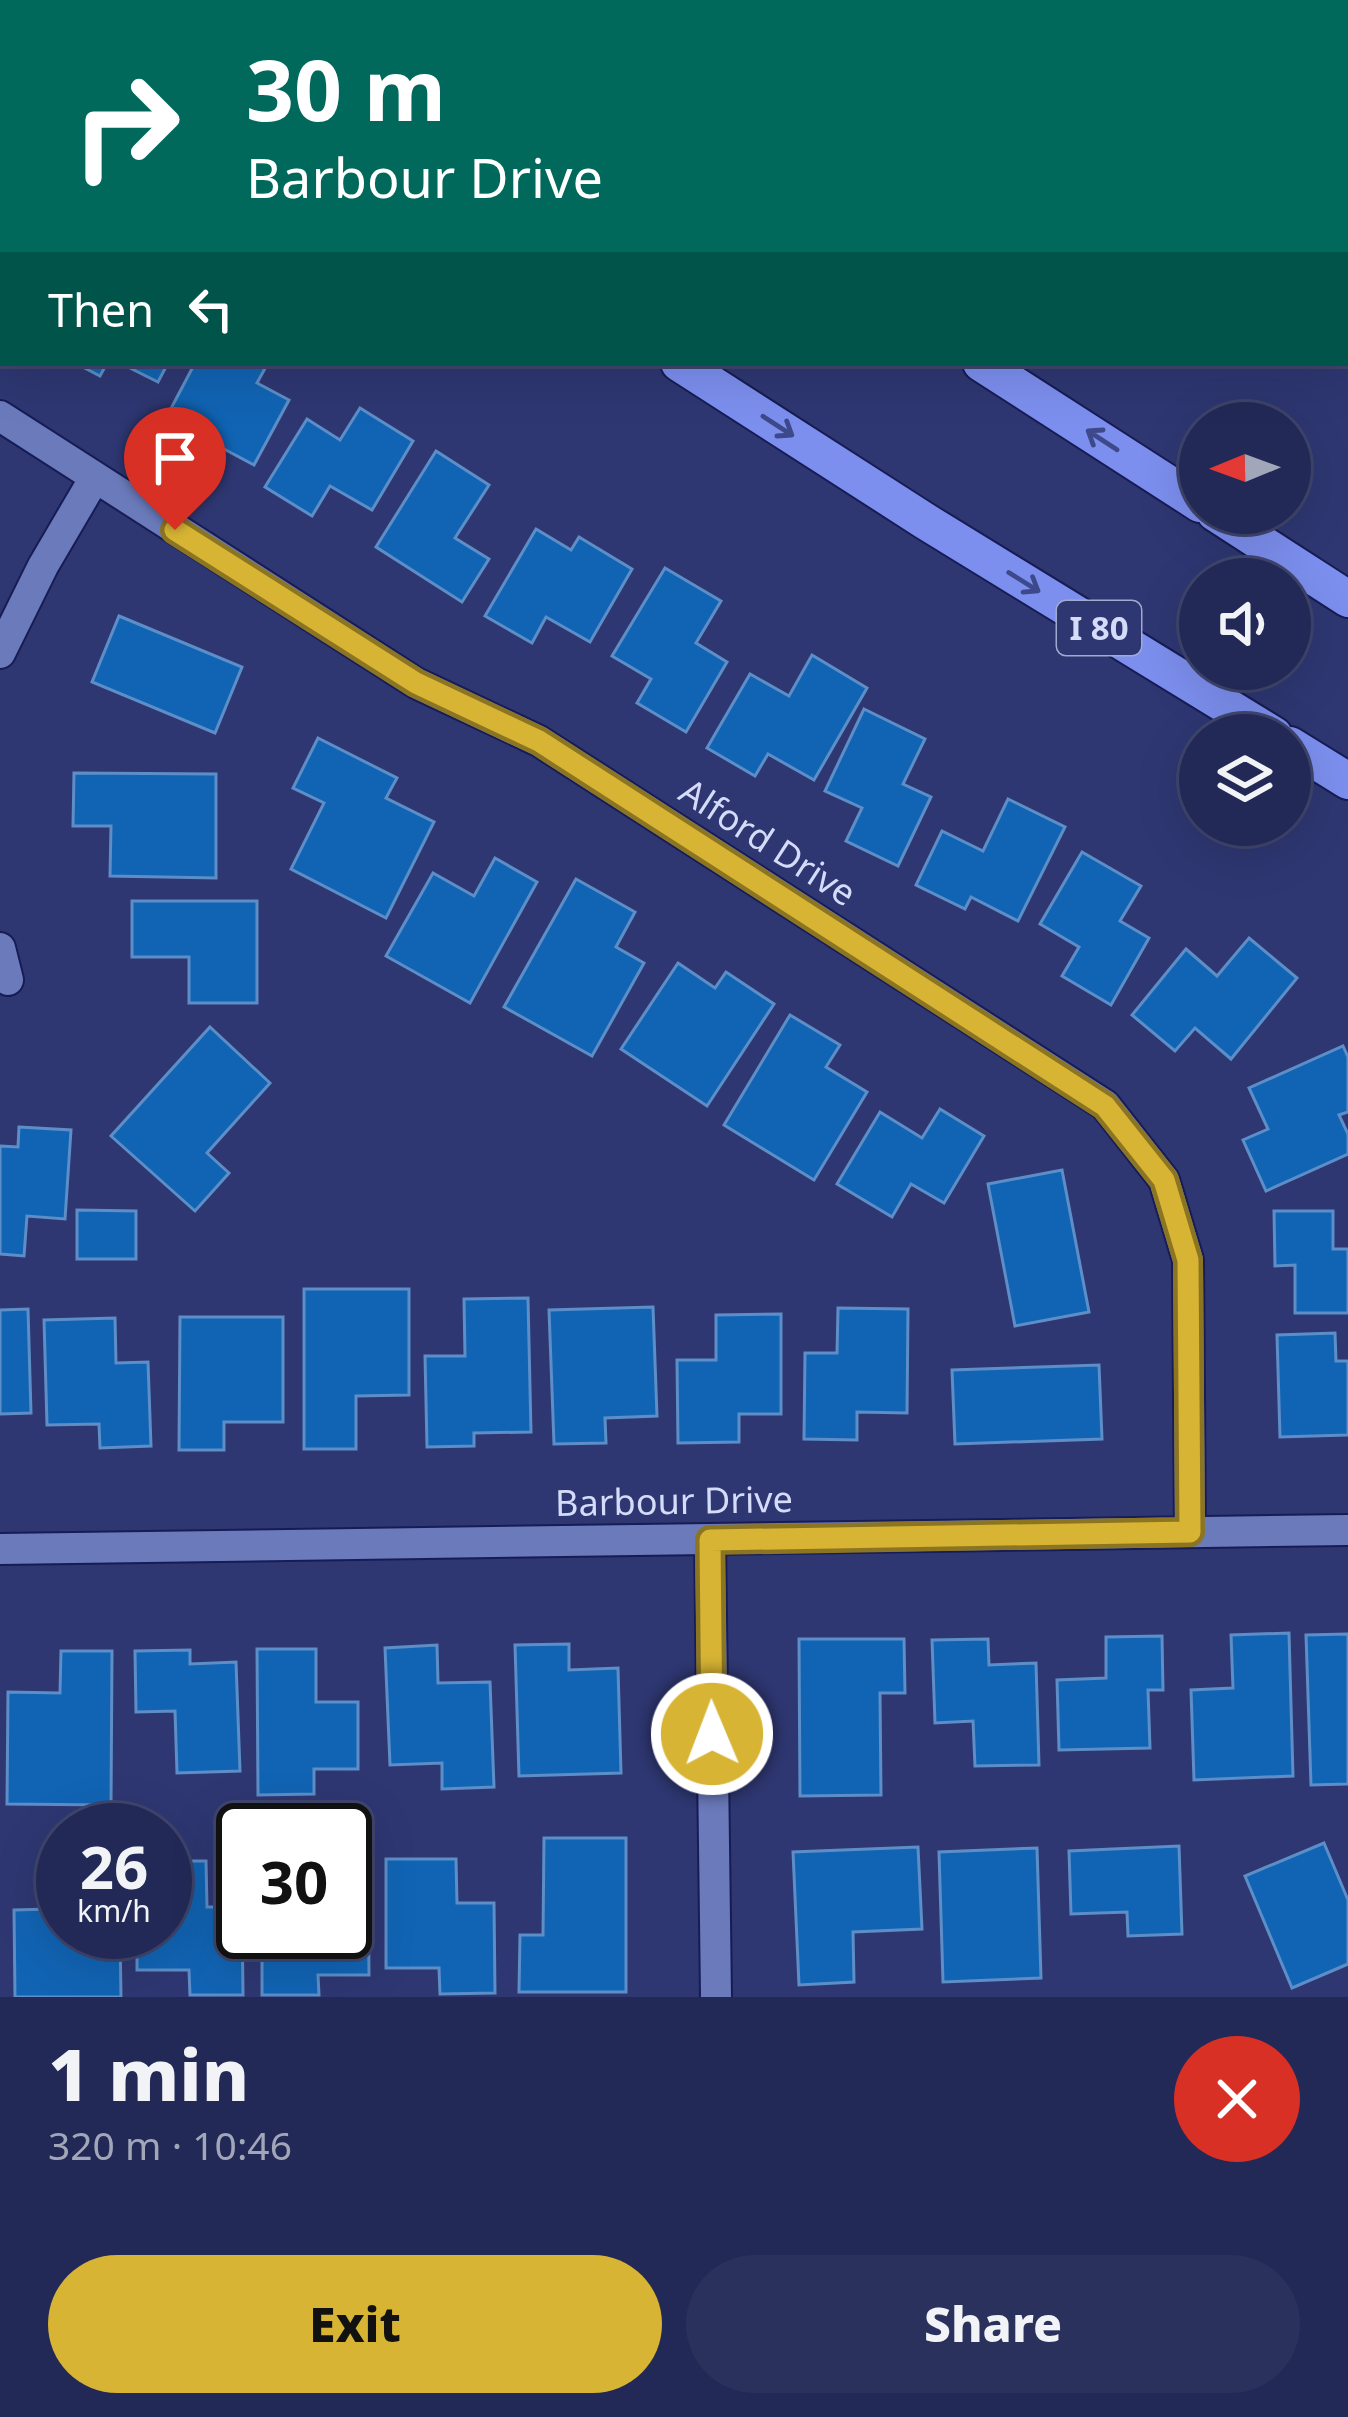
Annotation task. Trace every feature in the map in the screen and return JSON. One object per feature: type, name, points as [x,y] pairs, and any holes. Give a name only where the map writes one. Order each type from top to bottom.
[{"type":"highway","name":"I 80","points":[[685,366],[1240,714]]},
{"type":"highway","points":[[986,366],[1179,490]]},
{"type":"highway","points":[[1247,534],[1348,599]]},
{"type":"highway","points":[[1311,758],[1348,781]]},
{"type":"street","name":"Alford Drive","points":[[0,416],[416,683],[539,741],[1105,1106],[1164,1180],[1188,1260],[1190,1532]]},
{"type":"street","points":[[0,652],[94,479]]},
{"type":"street","points":[[0,948],[8,980]]},
{"type":"street","name":"Barbour Drive","points":[[0,1549],[1348,1530]]},
{"type":"street","points":[[710,1540],[716,1997]]},
{"type":"building","points":[[81,366],[105,366],[100,376]]},
{"type":"building","points":[[126,366],[166,366],[158,382]]},
{"type":"building","points":[[193,366],[266,366],[257,383],[289,400],[254,465],[166,418]]},
{"type":"building","points":[[360,408],[413,441],[372,510],[330,486],[312,516],[265,487],[307,419],[340,440]]},
{"type":"building","points":[[436,451],[489,485],[455,538],[489,559],[462,602],[376,547]]},
{"type":"building","points":[[536,529],[571,550],[579,537],[632,569],[590,642],[546,617],[532,643],[485,616]]},
{"type":"building","points":[[665,568],[721,601],[696,643],[727,662],[686,732],[637,703],[651,679],[612,656]]},
{"type":"building","points":[[119,616],[242,667],[215,733],[92,682]]},
{"type":"building","points":[[812,655],[867,688],[814,780],[768,754],[755,776],[707,748],[750,674],[789,696]]},
{"type":"building","points":[[864,709],[925,739],[903,784],[931,797],[898,866],[846,841],[862,808],[825,791]]},
{"type":"building","points":[[318,738],[397,778],[386,798],[434,822],[386,918],[291,869],[324,803],[293,788]]},
{"type":"building","points":[[74,773],[216,774],[216,878],[110,876],[111,826],[73,826]]},
{"type":"building","points":[[1008,799],[1065,827],[1018,921],[971,897],[965,909],[916,885],[942,831],[983,851]]},
{"type":"building","points":[[1082,852],[1141,886],[1120,921],[1149,938],[1111,1005],[1062,976],[1079,947],[1040,924]]},
{"type":"building","points":[[495,858],[537,882],[470,1003],[386,956],[433,873],[474,896]]},
{"type":"building","points":[[576,879],[635,912],[616,947],[644,963],[592,1056],[504,1007]]},
{"type":"building","points":[[132,901],[257,901],[257,1003],[189,1003],[189,957],[132,957]]},
{"type":"building","points":[[1249,938],[1297,978],[1231,1059],[1195,1028],[1175,1051],[1132,1015],[1186,949],[1217,976]]},
{"type":"building","points":[[678,963],[715,988],[726,972],[774,1004],[707,1106],[621,1049]]},
{"type":"building","points":[[790,1015],[840,1045],[826,1067],[867,1092],[814,1180],[724,1125]]},
{"type":"building","points":[[210,1027],[270,1083],[207,1153],[229,1173],[195,1211],[111,1136]]},
{"type":"building","points":[[1343,1046],[1348,1057],[1348,1112],[1339,1115],[1348,1134],[1348,1154],[1266,1191],[1243,1140],[1268,1129],[1249,1088]]},
{"type":"building","points":[[940,1109],[984,1136],[944,1203],[911,1184],[892,1217],[837,1184],[880,1112],[922,1138]]},
{"type":"building","points":[[19,1127],[71,1130],[65,1219],[27,1216],[24,1256],[0,1254],[0,1146],[18,1147]]},
{"type":"building","points":[[1062,1170],[1089,1312],[1015,1326],[988,1184]]},
{"type":"building","points":[[77,1210],[136,1211],[136,1259],[77,1259]]},
{"type":"building","points":[[1274,1211],[1333,1211],[1333,1249],[1348,1249],[1348,1313],[1295,1313],[1295,1265],[1275,1266]]},
{"type":"building","points":[[304,1289],[409,1289],[409,1395],[356,1396],[356,1449],[304,1449]]},
{"type":"building","points":[[528,1298],[531,1432],[474,1433],[474,1446],[427,1447],[425,1356],[465,1356],[464,1299]]},
{"type":"building","points":[[653,1307],[657,1416],[605,1418],[606,1443],[554,1444],[549,1310]]},
{"type":"building","points":[[838,1308],[908,1309],[907,1413],[857,1412],[857,1440],[804,1439],[805,1353],[837,1353]]},
{"type":"building","points":[[28,1309],[31,1413],[0,1414],[0,1310]]},
{"type":"building","points":[[781,1314],[781,1414],[739,1414],[739,1442],[678,1443],[677,1360],[716,1360],[716,1315]]},
{"type":"building","points":[[180,1317],[283,1317],[283,1422],[224,1422],[224,1450],[179,1450]]},
{"type":"building","points":[[115,1318],[116,1363],[148,1362],[151,1446],[100,1448],[99,1424],[47,1425],[44,1320]]},
{"type":"building","points":[[1335,1333],[1336,1361],[1348,1361],[1348,1435],[1280,1437],[1277,1335]]},
{"type":"building","points":[[1099,1365],[1102,1439],[955,1444],[952,1370]]},
{"type":"building","points":[[1289,1633],[1293,1776],[1194,1780],[1191,1690],[1233,1688],[1231,1635]]},
{"type":"building","points":[[1348,1634],[1348,1784],[1311,1785],[1306,1635]]},
{"type":"building","points":[[1162,1636],[1163,1690],[1148,1690],[1150,1748],[1059,1750],[1057,1680],[1106,1678],[1106,1637]]},
{"type":"building","points":[[799,1639],[904,1639],[905,1693],[880,1693],[881,1795],[800,1796]]},
{"type":"building","points":[[988,1639],[989,1665],[1036,1663],[1039,1765],[975,1766],[973,1721],[935,1723],[932,1640]]},
{"type":"building","points":[[569,1644],[569,1670],[618,1668],[621,1773],[519,1776],[515,1645]]},
{"type":"building","points":[[437,1645],[438,1683],[490,1682],[494,1787],[442,1789],[442,1763],[390,1765],[385,1648]]},
{"type":"building","points":[[257,1649],[316,1649],[316,1702],[358,1702],[358,1769],[314,1769],[314,1794],[258,1795]]},
{"type":"building","points":[[190,1650],[190,1664],[236,1662],[240,1771],[177,1773],[175,1711],[136,1712],[135,1651]]},
{"type":"building","points":[[61,1651],[112,1651],[111,1803],[7,1804],[8,1692],[60,1693]]},
{"type":"building","points":[[544,1838],[626,1838],[626,1992],[519,1992],[520,1935],[543,1935]]},
{"type":"building","points":[[1324,1843],[1348,1900],[1348,1964],[1292,1988],[1245,1876]]},
{"type":"building","points":[[1179,1846],[1182,1934],[1128,1936],[1127,1912],[1071,1914],[1069,1851]]},
{"type":"building","points":[[918,1847],[922,1929],[853,1932],[854,1982],[799,1985],[793,1852]]},
{"type":"building","points":[[1037,1848],[1041,1978],[943,1982],[939,1852]]},
{"type":"building","points":[[386,1859],[456,1859],[457,1903],[494,1903],[495,1993],[440,1994],[439,1968],[386,1968]]},
{"type":"building","points":[[192,1861],[206,1861],[207,1907],[216,1907],[216,1959],[243,1959],[243,1995],[190,1995],[189,1970],[137,1970],[137,1959],[192,1959]]},
{"type":"building","points":[[36,1909],[36,1959],[120,1959],[121,1997],[15,1997],[14,1910]]},
{"type":"building","points":[[262,1959],[369,1959],[369,1975],[318,1975],[319,1995],[262,1995]]},
{"type":"route","points":[[175,530],[416,683],[539,741],[1105,1106],[1164,1180],[1188,1260],[1190,1532],[710,1540],[712,1734]]}]
